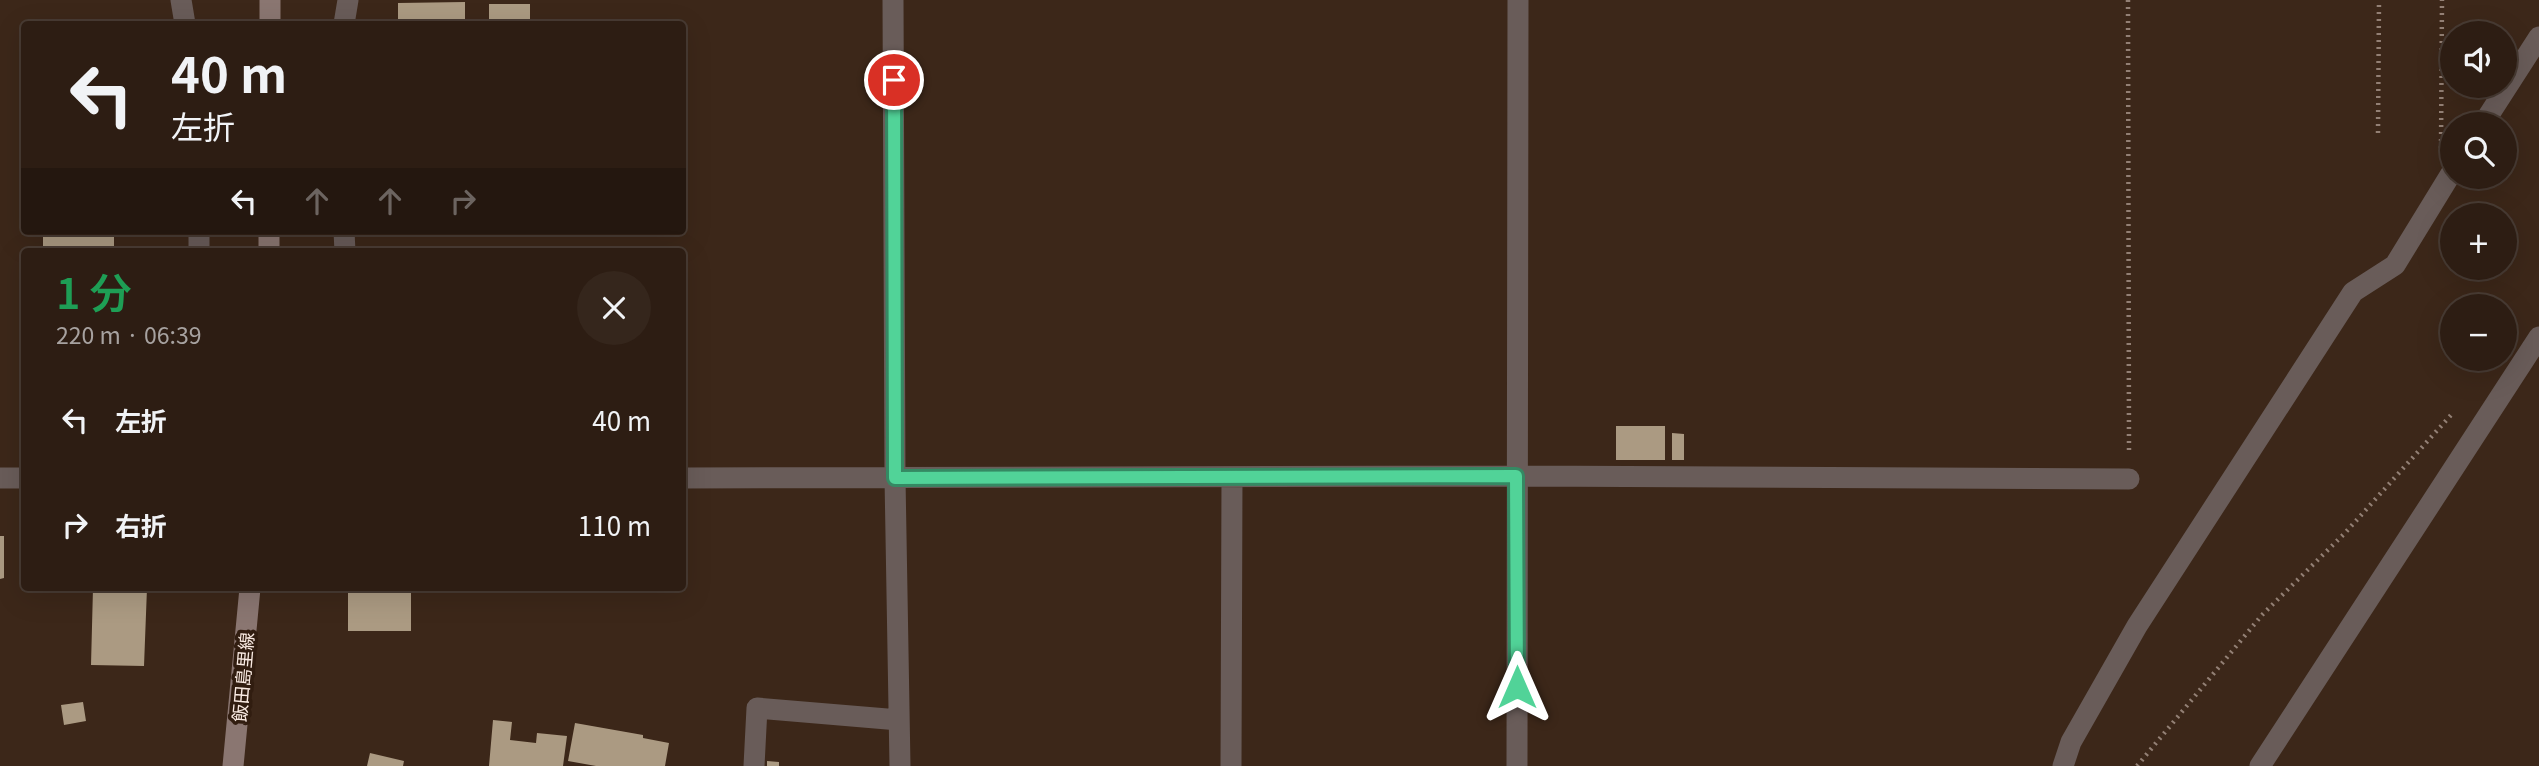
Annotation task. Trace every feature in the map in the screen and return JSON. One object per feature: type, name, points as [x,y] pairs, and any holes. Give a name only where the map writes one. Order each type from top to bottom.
[{"type":"main road","points":[[270,0],[270,21]]},
{"type":"main road","name":"飯田島里線","points":[[233,766],[250,591]]},
{"type":"street","points":[[181,0],[184,21]]},
{"type":"street","points":[[344,21],[348,0]]},
{"type":"street","points":[[893,0],[895,478],[900,766]]},
{"type":"street","points":[[1517,766],[1518,0]]},
{"type":"street","points":[[2491,112],[2539,37]]},
{"type":"street","points":[[2063,766],[2071,743],[2137,626],[2353,292],[2395,265],[2440,181]]},
{"type":"street","points":[[2260,766],[2539,337]]},
{"type":"street","points":[[1231,766],[1232,477]]},
{"type":"street","points":[[0,478],[21,478]]},
{"type":"street","points":[[686,478],[2129,478]]},
{"type":"street","points":[[754,766],[757,708],[899,720]]},
{"type":"path","points":[[2128,0],[2129,478]]},
{"type":"path","points":[[2378,134],[2379,0]]},
{"type":"path","points":[[2440,112],[2442,0]]},
{"type":"path","points":[[2137,766],[2262,615],[2345,533],[2455,409]]},
{"type":"building","points":[[465,2],[465,21],[398,21],[398,3]]},
{"type":"building","points":[[489,4],[530,4],[530,21],[489,21]]},
{"type":"building","points":[[43,235],[114,235],[114,248],[43,248]]},
{"type":"building","points":[[1616,426],[1665,426],[1665,460],[1616,460]]},
{"type":"building","points":[[1672,433],[1684,434],[1684,460],[1672,460]]},
{"type":"building","points":[[0,536],[4,536],[4,578],[0,579]]},
{"type":"building","points":[[93,591],[147,591],[144,666],[91,665]]},
{"type":"building","points":[[348,591],[411,591],[411,631],[348,631]]},
{"type":"building","points":[[83,702],[86,721],[64,725],[61,705]]},
{"type":"building","points":[[493,720],[512,722],[510,740],[536,743],[537,733],[567,736],[563,766],[489,766]]},
{"type":"building","points":[[575,723],[643,735],[643,738],[669,743],[665,766],[596,766],[568,761]]},
{"type":"building","points":[[370,753],[404,761],[403,766],[367,766]]},
{"type":"building","points":[[767,761],[779,762],[779,766],[767,766]]},
{"type":"route","points":[[894,80],[895,478],[1516,476],[1517,687]]}]
